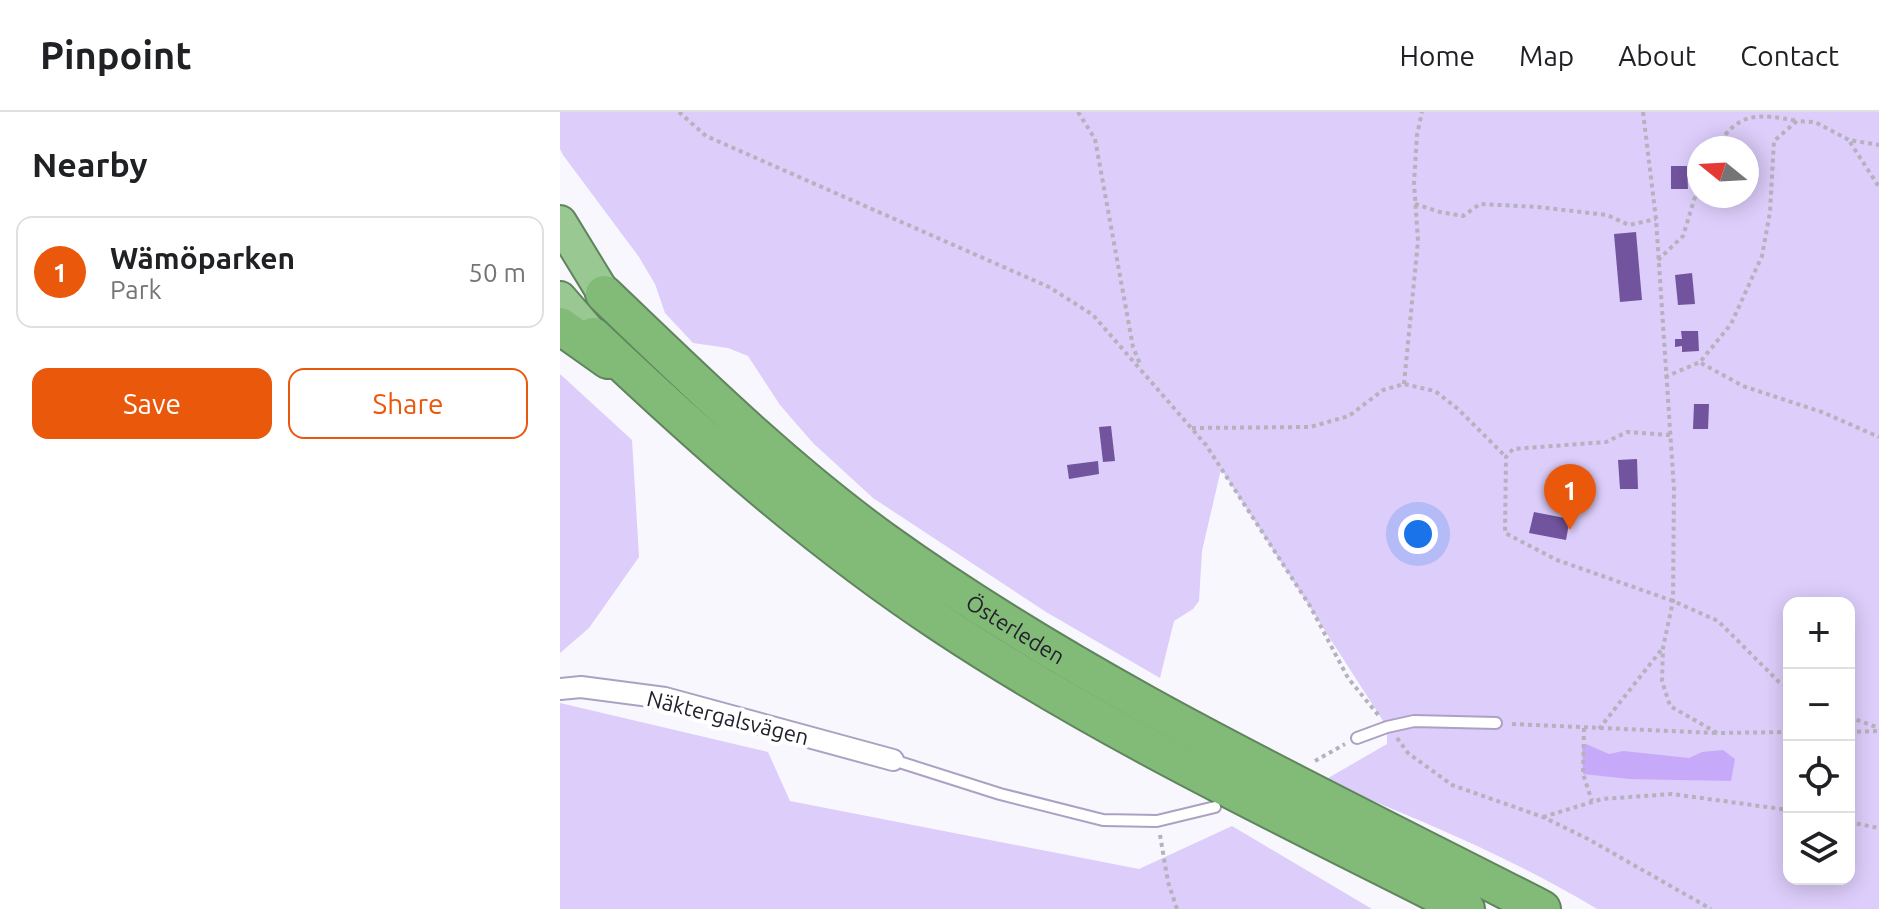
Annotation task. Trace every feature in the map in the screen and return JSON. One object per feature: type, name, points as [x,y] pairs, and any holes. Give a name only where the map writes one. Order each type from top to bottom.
[{"type":"highway","points":[[560,222],[604,294]]},
{"type":"highway","name":"Österleden","points":[[560,246],[604,294],[733,417],[805,481],[885,542],[1044,644],[1220,745],[1542,909]]},
{"type":"highway","points":[[560,298],[576,331]]},
{"type":"highway","points":[[560,306],[576,331]]},
{"type":"highway","name":"Österleden","points":[[576,331],[649,389],[714,450],[786,508],[866,571],[941,623],[1025,676],[1188,768],[1466,909]]},
{"type":"street","name":"Näktergalsvägen","points":[[560,689],[581,687],[665,698],[893,760]]},
{"type":"lane","points":[[1357,738],[1414,721],[1496,723]]},
{"type":"lane","points":[[893,760],[1000,794],[1103,820],[1157,821],[1215,807]]},
{"type":"path","points":[[679,112],[706,136],[1049,287],[1093,315],[1206,445],[1310,606],[1348,678],[1408,753],[1452,785],[1543,817],[1711,909]]},
{"type":"path","points":[[1078,112],[1095,139],[1133,347],[1143,371]]},
{"type":"path","points":[[1404,384],[1418,241],[1414,183],[1422,112]]},
{"type":"path","points":[[1643,112],[1656,219],[1674,489],[1673,601],[1663,648],[1662,681],[1670,706],[1717,733]]},
{"type":"path","points":[[1723,136],[1728,127],[1751,115],[1815,122],[1849,140],[1879,145]]},
{"type":"path","points":[[1665,377],[1700,362],[1731,324],[1762,256],[1770,212],[1774,141],[1797,121]]},
{"type":"path","points":[[1849,140],[1879,187]]},
{"type":"path","points":[[1415,203],[1463,216],[1480,204],[1607,215],[1629,225],[1656,219]]},
{"type":"path","points":[[1658,260],[1683,236],[1692,208]]},
{"type":"path","points":[[1700,362],[1743,386],[1822,412],[1879,437]]},
{"type":"path","points":[[1192,428],[1310,427],[1349,416],[1383,390],[1404,384],[1435,391],[1458,409],[1506,457]]},
{"type":"path","points":[[1670,435],[1627,432],[1606,442],[1513,449],[1506,457],[1505,533],[1557,560],[1673,601],[1718,621],[1783,684]]},
{"type":"path","points":[[1599,729],[1663,648]]},
{"type":"path","points":[[1855,720],[1879,730]]},
{"type":"path","points":[[1496,723],[1717,733],[1783,732]]},
{"type":"path","points":[[1584,728],[1583,774],[1592,801]]},
{"type":"path","points":[[1855,732],[1879,730]]},
{"type":"path","points":[[1309,765],[1357,738]]},
{"type":"path","points":[[1543,817],[1592,801],[1672,794],[1783,809]]},
{"type":"path","points":[[1157,821],[1168,882],[1177,909]]},
{"type":"path","points":[[1855,823],[1879,828]]},
{"type":"shaded area","points":[[560,112],[1879,112],[1879,909],[1597,909],[1463,839],[1323,781],[1387,744],[1387,727],[1221,469],[1202,551],[1199,601],[1193,609],[1174,621],[1160,678],[1046,612],[873,498],[813,443],[780,405],[748,356],[728,348],[693,343],[665,313],[655,284],[639,257],[560,149]]},
{"type":"shaded area","points":[[560,374],[632,440],[639,557],[589,628],[560,653]]},
{"type":"shaded area","points":[[560,703],[768,752],[790,801],[1139,869],[1232,826],[1372,909],[560,909]]},
{"type":"shaded area","points":[[1582,745],[1609,754],[1623,751],[1689,758],[1702,752],[1723,750],[1735,759],[1731,781],[1630,779],[1583,774]]},
{"type":"building","points":[[1671,166],[1687,166],[1687,189],[1671,189]]},
{"type":"building","points":[[1636,232],[1642,300],[1620,302],[1614,234]]},
{"type":"building","points":[[1692,273],[1695,304],[1678,305],[1675,275]]},
{"type":"building","points":[[1681,331],[1698,331],[1699,351],[1682,352],[1682,346],[1675,347],[1675,339],[1682,339]]},
{"type":"building","points":[[1694,404],[1709,404],[1708,429],[1693,429]]},
{"type":"building","points":[[1111,426],[1115,461],[1103,462],[1099,427]]},
{"type":"building","points":[[1637,459],[1638,489],[1620,489],[1618,460]]},
{"type":"building","points":[[1098,461],[1099,474],[1069,479],[1067,465]]},
{"type":"building","points":[[1534,512],[1570,519],[1566,540],[1529,533]]},
{"type":"place","name":"Wämöparken","points":[[1570,530]]}]
